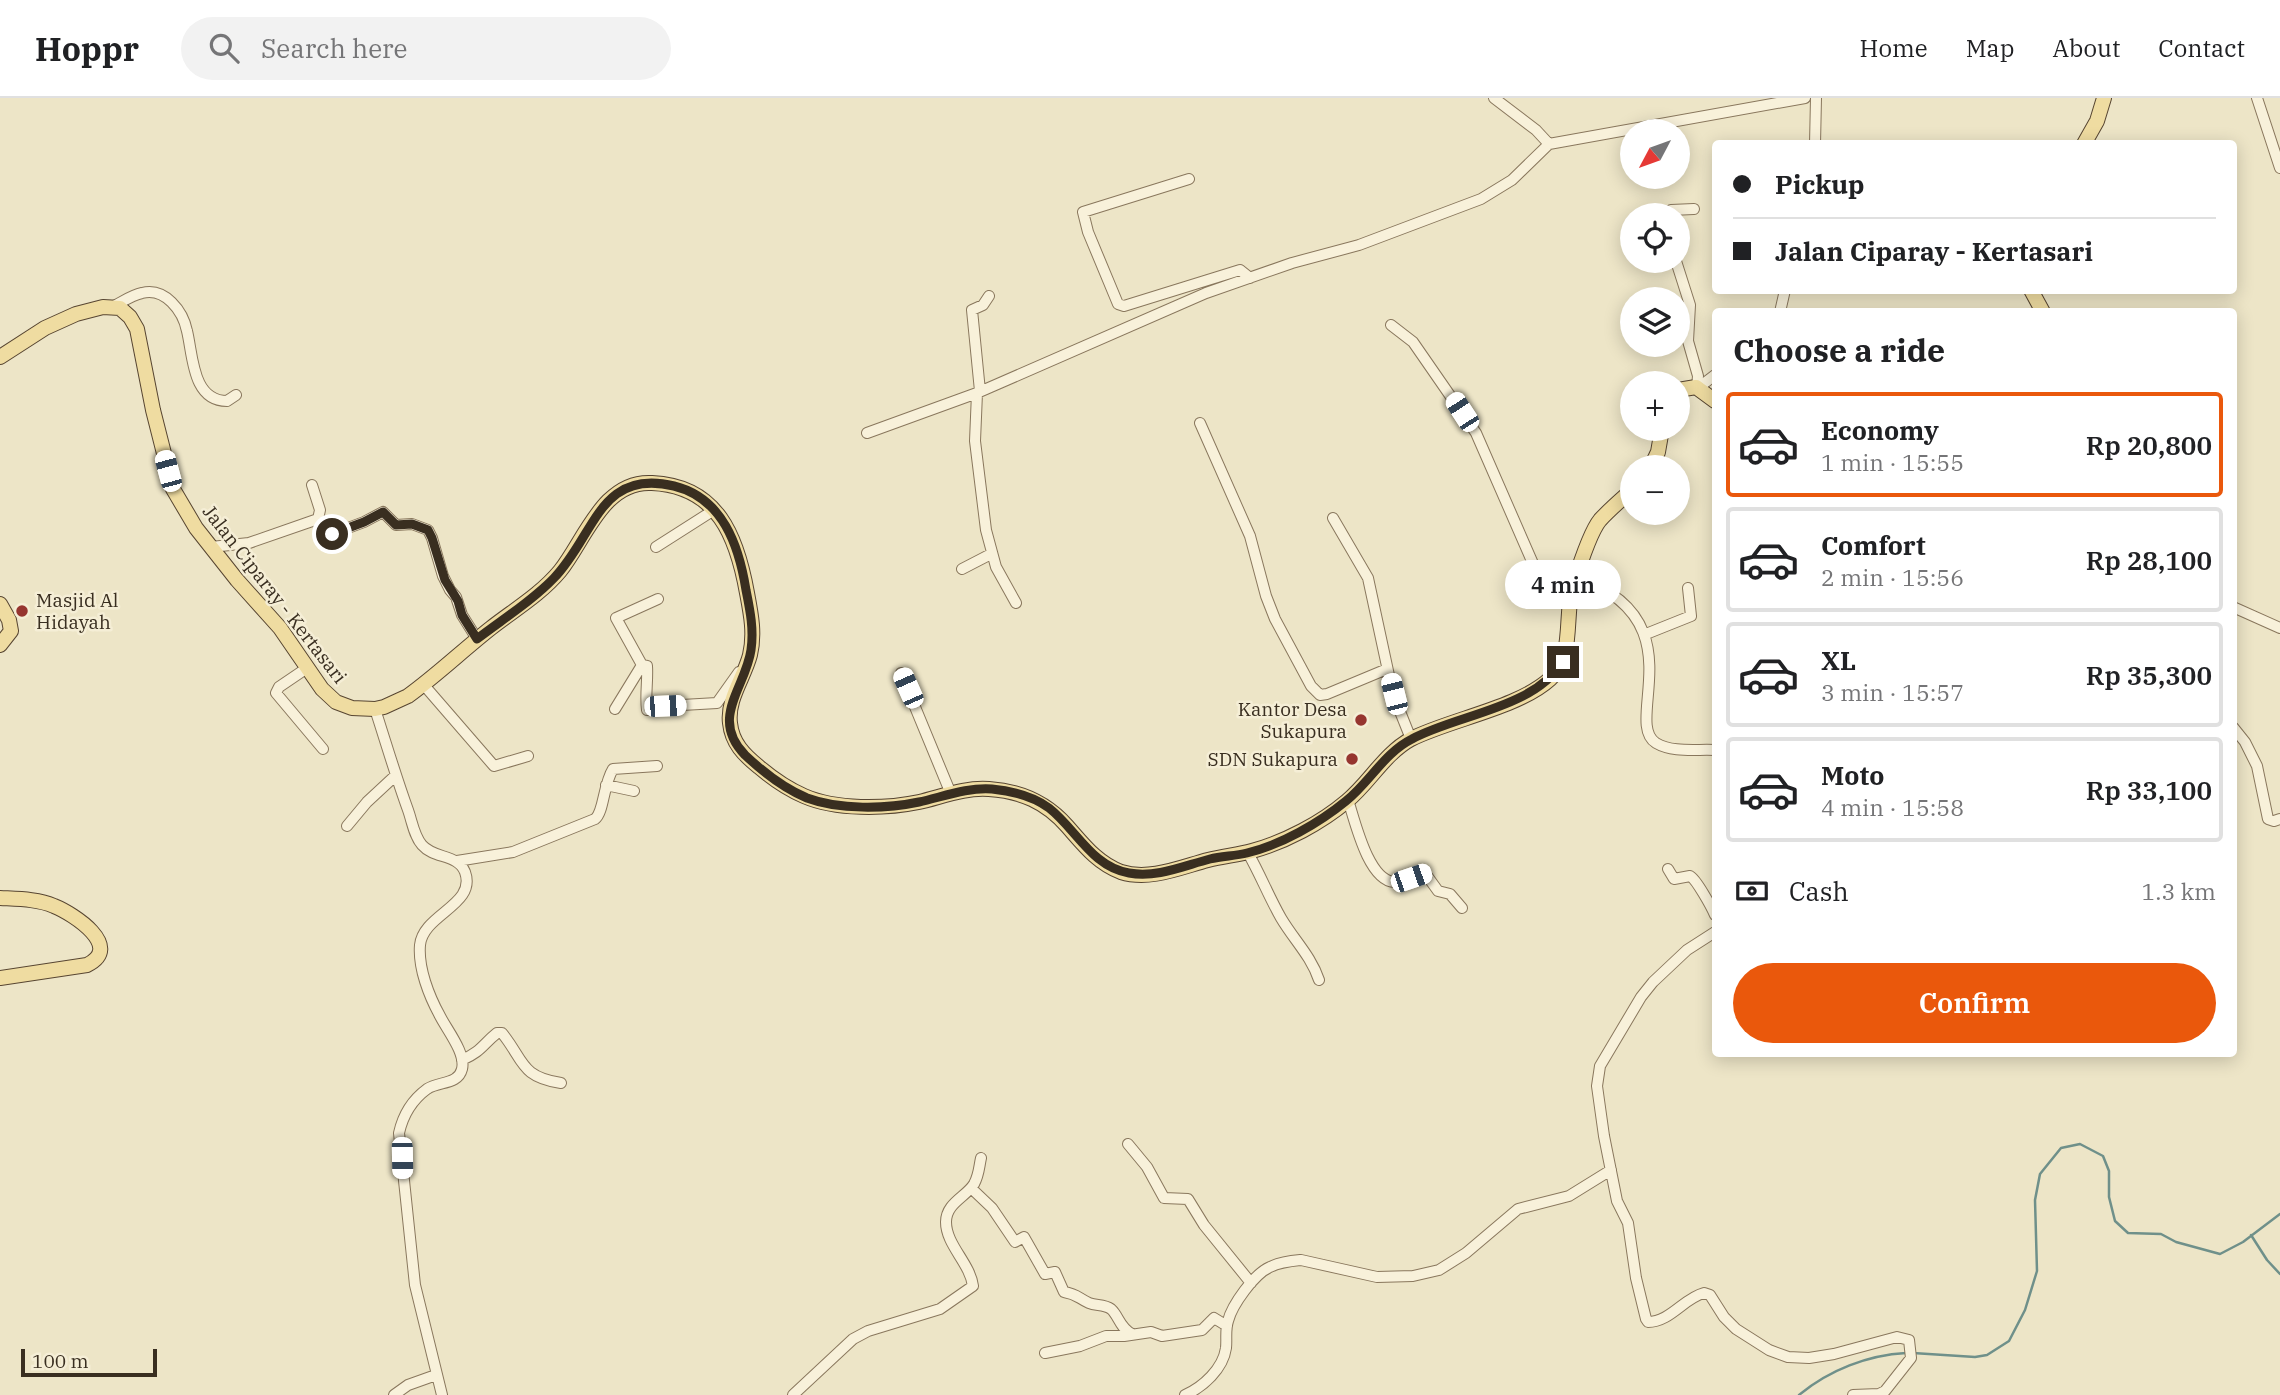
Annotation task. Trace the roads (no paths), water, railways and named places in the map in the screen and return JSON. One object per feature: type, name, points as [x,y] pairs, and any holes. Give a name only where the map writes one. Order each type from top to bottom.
[{"type":"main road","points":[[2086,140],[2097,121],[2104,98]]},
{"type":"main road","points":[[0,357],[34,334],[67,318],[94,308],[113,307]]},
{"type":"main road","name":"Jalan Ciparay - Kertasari","points":[[113,307],[120,309],[135,324],[153,410],[173,489],[179,502],[211,547],[281,628],[322,689],[336,702],[352,708],[375,709]]},
{"type":"main road","points":[[1690,388],[1698,387],[1712,399]]},
{"type":"main road","points":[[375,709],[398,701],[423,684],[553,579],[598,514],[620,489],[640,483],[669,485],[687,490],[705,501],[730,533],[739,552],[752,629],[751,648],[732,704],[732,734],[744,754],[786,786],[806,797],[827,803],[862,806],[915,803],[987,789],[1027,796],[1057,815],[1091,853],[1104,863],[1132,874],[1181,869],[1206,860],[1248,853],[1312,824],[1348,800],[1385,759],[1411,739],[1516,699],[1553,677],[1563,662],[1570,602],[1593,531],[1600,520],[1620,501]]},
{"type":"main road","points":[[0,604],[9,620],[10,631],[0,645]]},
{"type":"main road","points":[[0,898],[53,905],[91,929],[100,946],[100,954],[87,965],[0,978]]},
{"type":"street","points":[[1494,98],[1536,130],[1549,144]]},
{"type":"street","points":[[867,433],[979,392],[1206,293],[1359,245],[1481,199],[1512,180],[1549,144],[1805,98]]},
{"type":"street","points":[[1815,140],[1816,98]]},
{"type":"street","points":[[2257,98],[2280,168]]},
{"type":"street","points":[[1189,178],[1083,212],[1088,232],[1118,304],[1124,306],[1240,270],[1250,278]]},
{"type":"street","points":[[1690,209],[1694,209]]},
{"type":"street","points":[[1680,273],[1690,305],[1688,341],[1698,376],[1698,387]]},
{"type":"street","points":[[113,307],[141,293],[155,291],[165,296],[183,318],[196,378],[213,398],[227,401],[236,395]]},
{"type":"street","points":[[989,296],[983,305],[972,310],[979,392],[975,441],[991,554],[1016,603]]},
{"type":"street","points":[[1391,325],[1413,342],[1476,433],[1545,591],[1570,602]]},
{"type":"street","points":[[1698,387],[1712,377]]},
{"type":"street","points":[[1200,423],[1250,536],[1275,619],[1314,691],[1320,695],[1327,694],[1387,669]]},
{"type":"street","points":[[312,485],[320,510],[318,519]]},
{"type":"street","points":[[656,548],[713,510]]},
{"type":"street","points":[[318,519],[332,534],[383,512],[396,525],[412,524],[428,530],[445,580],[477,639]]},
{"type":"street","points":[[1334,518],[1368,578],[1387,669],[1411,739]]},
{"type":"street","points":[[211,547],[249,543],[318,519]]},
{"type":"street","points":[[962,569],[991,554]]},
{"type":"street","points":[[1576,577],[1603,587],[1615,596],[1637,619],[1646,634],[1651,672],[1647,694],[1648,732],[1654,742],[1669,748],[1712,750]]},
{"type":"street","points":[[1646,634],[1689,618],[1692,613],[1688,587]]},
{"type":"street","points":[[658,599],[616,618],[642,665],[647,666],[647,710],[665,706],[717,703],[740,670],[746,666]]},
{"type":"street","points":[[2237,609],[2280,628]]},
{"type":"street","points":[[615,709],[642,665]]},
{"type":"street","points":[[307,668],[279,687],[276,694],[323,749]]},
{"type":"street","points":[[901,673],[951,794]]},
{"type":"street","points":[[423,684],[494,765],[528,755]]},
{"type":"street","points":[[375,709],[417,838],[422,846],[432,853],[457,861],[513,852],[595,819],[602,810],[602,798],[613,769],[657,766]]},
{"type":"street","points":[[2237,732],[2245,741],[2257,766],[2268,818],[2274,821],[2280,819]]},
{"type":"street","points":[[346,826],[395,776]]},
{"type":"street","points":[[606,785],[634,792]]},
{"type":"street","points":[[1348,800],[1366,852],[1378,874],[1387,881],[1398,883],[1425,873],[1438,891],[1450,894],[1462,908]]},
{"type":"street","points":[[1248,853],[1291,935],[1309,956],[1319,980]]},
{"type":"street","points":[[442,1395],[415,1285],[399,1133],[403,1118],[417,1098],[428,1088],[454,1081],[460,1076],[463,1067],[428,990],[420,946],[427,930],[467,888],[464,870],[457,861]]},
{"type":"street","points":[[1668,869],[1674,880],[1690,876],[1695,879],[1712,910]]},
{"type":"street","points":[[1712,934],[1687,950],[1653,982],[1641,997],[1600,1066],[1597,1086],[1611,1170],[1617,1201],[1628,1223],[1636,1278],[1646,1319],[1648,1322],[1657,1322],[1693,1297],[1704,1293],[1710,1296],[1724,1317],[1737,1329],[1769,1350],[1787,1357],[1809,1358],[1834,1354],[1897,1337],[1909,1340],[1911,1358],[1885,1391],[1879,1394],[1853,1395]]},
{"type":"street","points":[[462,1060],[483,1049],[486,1042],[497,1032],[502,1033],[530,1073],[561,1083]]},
{"type":"street","points":[[1128,1144],[1147,1167],[1164,1198],[1188,1199],[1204,1225],[1251,1283]]},
{"type":"street","points":[[793,1395],[853,1339],[868,1331],[940,1309],[973,1286],[971,1275],[947,1230],[946,1219],[948,1211],[971,1188],[980,1171],[981,1158]]},
{"type":"street","points":[[1185,1395],[1196,1390],[1221,1364],[1226,1351],[1227,1326],[1231,1311],[1251,1283],[1267,1268],[1289,1261],[1315,1262],[1377,1277],[1413,1276],[1439,1270],[1466,1253],[1518,1209],[1569,1196],[1611,1170]]},
{"type":"street","points":[[971,1188],[992,1208],[1015,1242],[1024,1237],[1045,1274],[1055,1272],[1064,1292],[1076,1293],[1091,1304],[1103,1305],[1113,1311],[1123,1329],[1132,1334]]},
{"type":"street","points":[[1045,1353],[1080,1346],[1106,1336],[1151,1332],[1162,1336],[1202,1330],[1214,1318],[1227,1326]]},
{"type":"street","points":[[394,1395],[408,1385],[436,1375]]},
{"type":"waterway","points":[[1913,1353],[1975,1357],[1987,1355],[2009,1341],[2025,1310],[2037,1271],[2035,1200],[2040,1174],[2061,1148],[2080,1144],[2103,1156],[2109,1171],[2109,1197],[2115,1221],[2128,1233],[2161,1234],[2176,1242],[2220,1254],[2243,1242],[2280,1214]]},
{"type":"waterway","points":[[2251,1235],[2280,1274]]},
{"type":"waterway","points":[[1799,1395],[1823,1378],[1850,1365],[1877,1357],[1906,1353]]},
{"type":"place","name":"Masjid Al Hidayah","points":[[22,611]]},
{"type":"place","name":"Kantor Desa Sukapura","points":[[1361,720]]},
{"type":"place","name":"SDN Sukapura","points":[[1352,759]]}]
